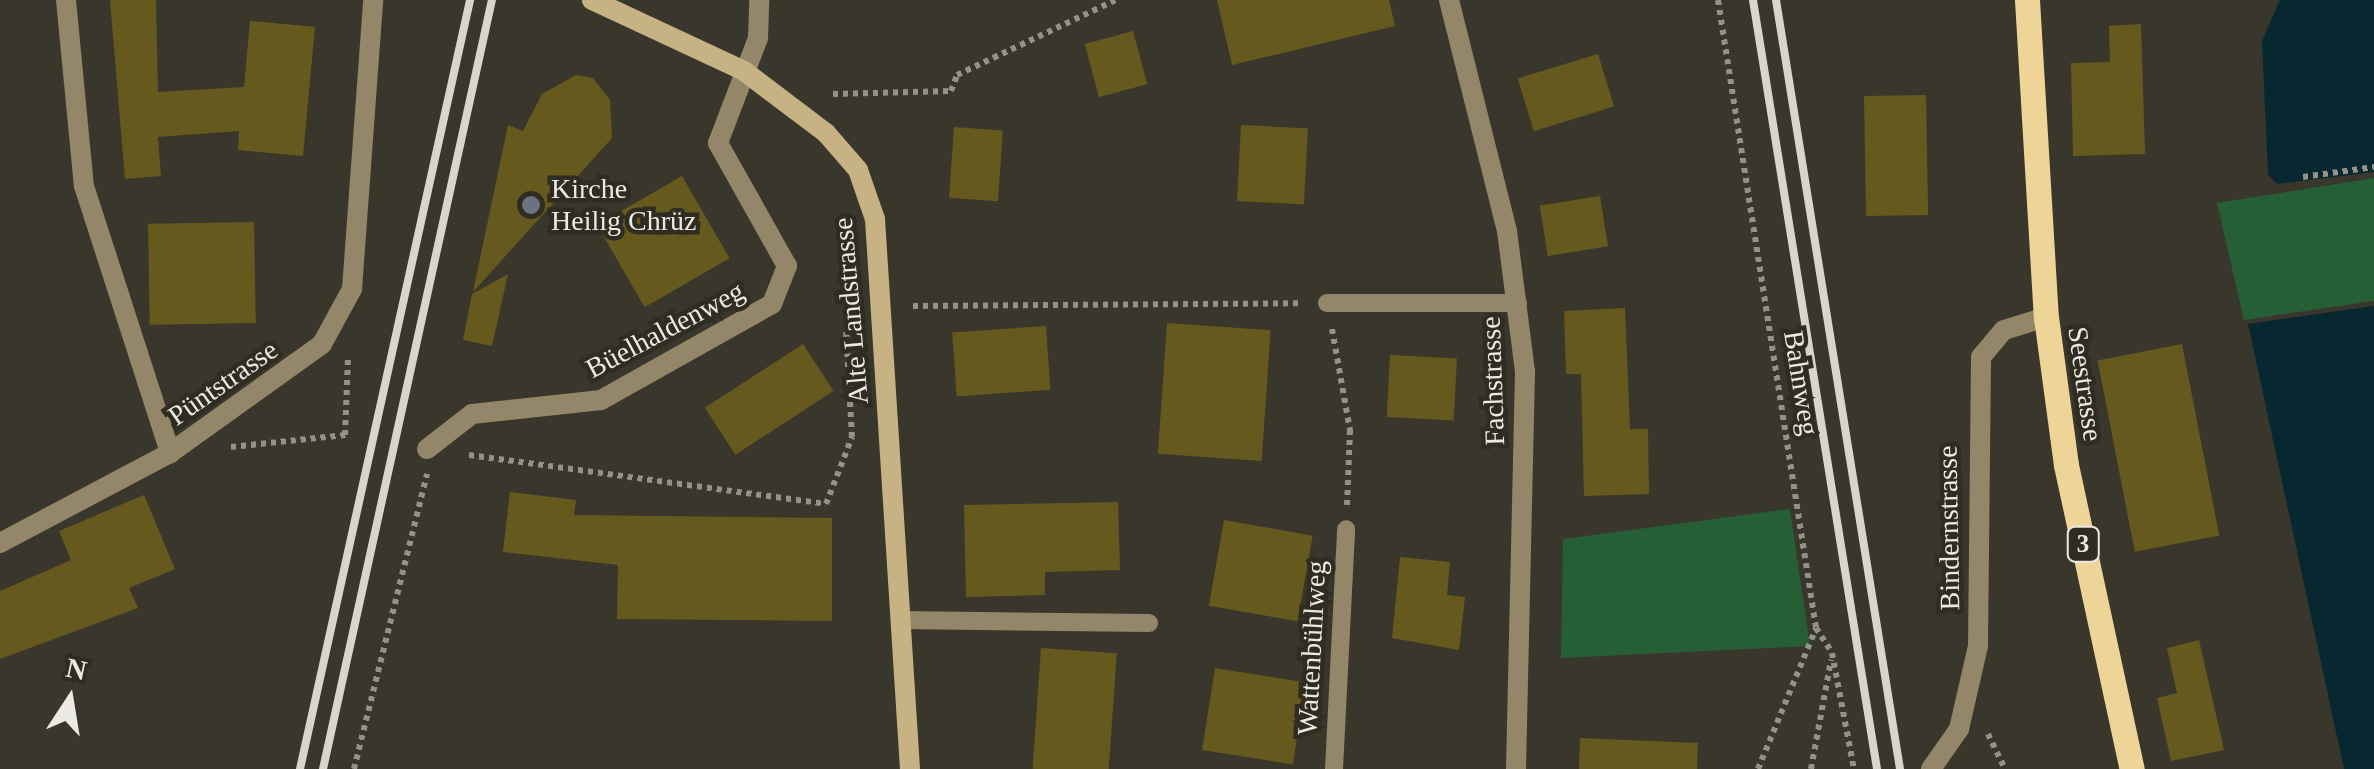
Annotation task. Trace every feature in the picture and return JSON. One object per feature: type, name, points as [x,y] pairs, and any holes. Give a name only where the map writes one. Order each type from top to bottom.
[{"type":"main road","name":"Alte Landstrasse","points":[[592,0],[744,72],[826,132],[858,170],[875,219],[910,769]]},
{"type":"main road","name":"Seestrasse","points":[[2026,0],[2046,317],[2066,465],[2132,769]]},
{"type":"street","points":[[66,0],[84,186],[170,452]]},
{"type":"street","name":"Püntstrasse","points":[[0,542],[170,452],[258,398],[322,344],[352,289],[373,0]]},
{"type":"street","points":[[744,72],[759,0]]},
{"type":"street","name":"Fachstrasse","points":[[1449,0],[1518,303],[1516,769]]},
{"type":"street","name":"Büelhaldenweg","points":[[426,450],[472,414],[600,400],[772,304],[788,266],[718,143],[744,72]]},
{"type":"street","name":"Bindernstrasse","points":[[1931,769],[1959,729],[1978,646],[1981,357],[2004,330],[2046,317]]},
{"type":"lane","points":[[1327,303],[1518,303]]},
{"type":"lane","name":"Wattenbühlweg","points":[[1334,769],[1346,529]]},
{"type":"lane","points":[[900,620],[1149,623]]},
{"type":"path","points":[[833,94],[950,91],[957,75],[1116,0]]},
{"type":"path","name":"Bahnweg","points":[[1718,0],[1816,628],[1832,654]]},
{"type":"path","points":[[2304,177],[2374,167]]},
{"type":"path","points":[[913,306],[1327,303],[1350,430],[1346,529]]},
{"type":"path","points":[[354,769],[428,488],[426,450],[826,504],[852,437],[846,328],[856,322]]},
{"type":"path","points":[[170,452],[345,435],[345,352]]},
{"type":"path","points":[[1758,769],[1816,628]]},
{"type":"path","points":[[1811,769],[1832,654]]},
{"type":"path","points":[[1832,654],[1854,769]]},
{"type":"path","points":[[1991,716],[1986,731],[2005,769]]},
{"type":"green space","points":[[2374,178],[2374,301],[2244,320],[2217,203]]},
{"type":"green space","points":[[1790,509],[1810,646],[1561,658],[1563,539]]},
{"type":"water","points":[[2280,0],[2374,0],[2374,172],[2277,184],[2268,175],[2262,41]]},
{"type":"water","points":[[2374,306],[2374,769],[2344,769],[2248,324]]},
{"type":"building","points":[[110,0],[156,0],[158,92],[244,87],[250,21],[315,27],[303,156],[238,150],[239,131],[158,137],[161,176],[125,179]]},
{"type":"building","points":[[1217,0],[1389,0],[1395,26],[1232,65]]},
{"type":"building","points":[[2141,24],[2145,154],[2073,156],[2071,63],[2110,62],[2109,26]]},
{"type":"building","points":[[1133,31],[1147,84],[1099,97],[1085,44]]},
{"type":"building","points":[[1598,54],[1614,107],[1534,131],[1518,79]]},
{"type":"building","name":"Kirche Heilig Chrüz","points":[[576,75],[593,78],[610,100],[612,138],[473,292],[508,125],[523,131],[542,94]]},
{"type":"building","points":[[1926,95],[1928,215],[1866,216],[1864,96]]},
{"type":"building","points":[[1241,125],[1308,129],[1304,204],[1237,201]]},
{"type":"building","points":[[954,127],[1003,130],[998,201],[949,198]]},
{"type":"building","points":[[682,176],[730,258],[645,307],[597,225]]},
{"type":"building","points":[[1600,196],[1608,246],[1548,256],[1540,206]]},
{"type":"building","points":[[254,222],[256,323],[150,325],[148,224]]},
{"type":"building","points":[[508,274],[492,346],[463,340],[472,294]]},
{"type":"building","points":[[1625,308],[1630,429],[1648,429],[1649,494],[1584,496],[1581,374],[1566,374],[1564,311]]},
{"type":"building","points":[[1167,323],[1271,330],[1262,461],[1158,454]]},
{"type":"building","points":[[1046,326],[1050,390],[957,396],[952,333]]},
{"type":"building","points":[[803,344],[833,391],[735,455],[705,408]]},
{"type":"building","points":[[2182,344],[2219,535],[2135,552],[2098,360]]},
{"type":"building","points":[[1390,355],[1457,359],[1454,420],[1387,417]]},
{"type":"building","points":[[510,492],[576,500],[574,515],[832,518],[832,621],[617,619],[618,565],[503,552]]},
{"type":"building","points":[[144,495],[175,569],[129,588],[138,608],[0,659],[0,591],[71,560],[59,531]]},
{"type":"building","points":[[1118,502],[1120,570],[1045,572],[1045,595],[966,597],[964,505]]},
{"type":"building","points":[[1224,520],[1313,536],[1298,621],[1209,606]]},
{"type":"building","points":[[1400,557],[1450,562],[1447,595],[1465,597],[1459,650],[1392,638]]},
{"type":"building","points":[[2199,640],[2224,750],[2171,761],[2157,698],[2177,693],[2167,648]]},
{"type":"building","points":[[1041,648],[1117,653],[1109,769],[1033,769]]},
{"type":"building","points":[[1215,668],[1306,682],[1293,764],[1202,750]]},
{"type":"building","points":[[1580,738],[1698,743],[1697,769],[1579,769]]},
{"type":"railway","points":[[300,769],[470,0]]},
{"type":"railway","points":[[323,769],[492,0]]},
{"type":"railway","points":[[1753,0],[1877,769]]},
{"type":"railway","points":[[1776,0],[1900,769]]},
{"type":"place","name":"Kirche Heilig Chrüz","points":[[531,205]]}]
